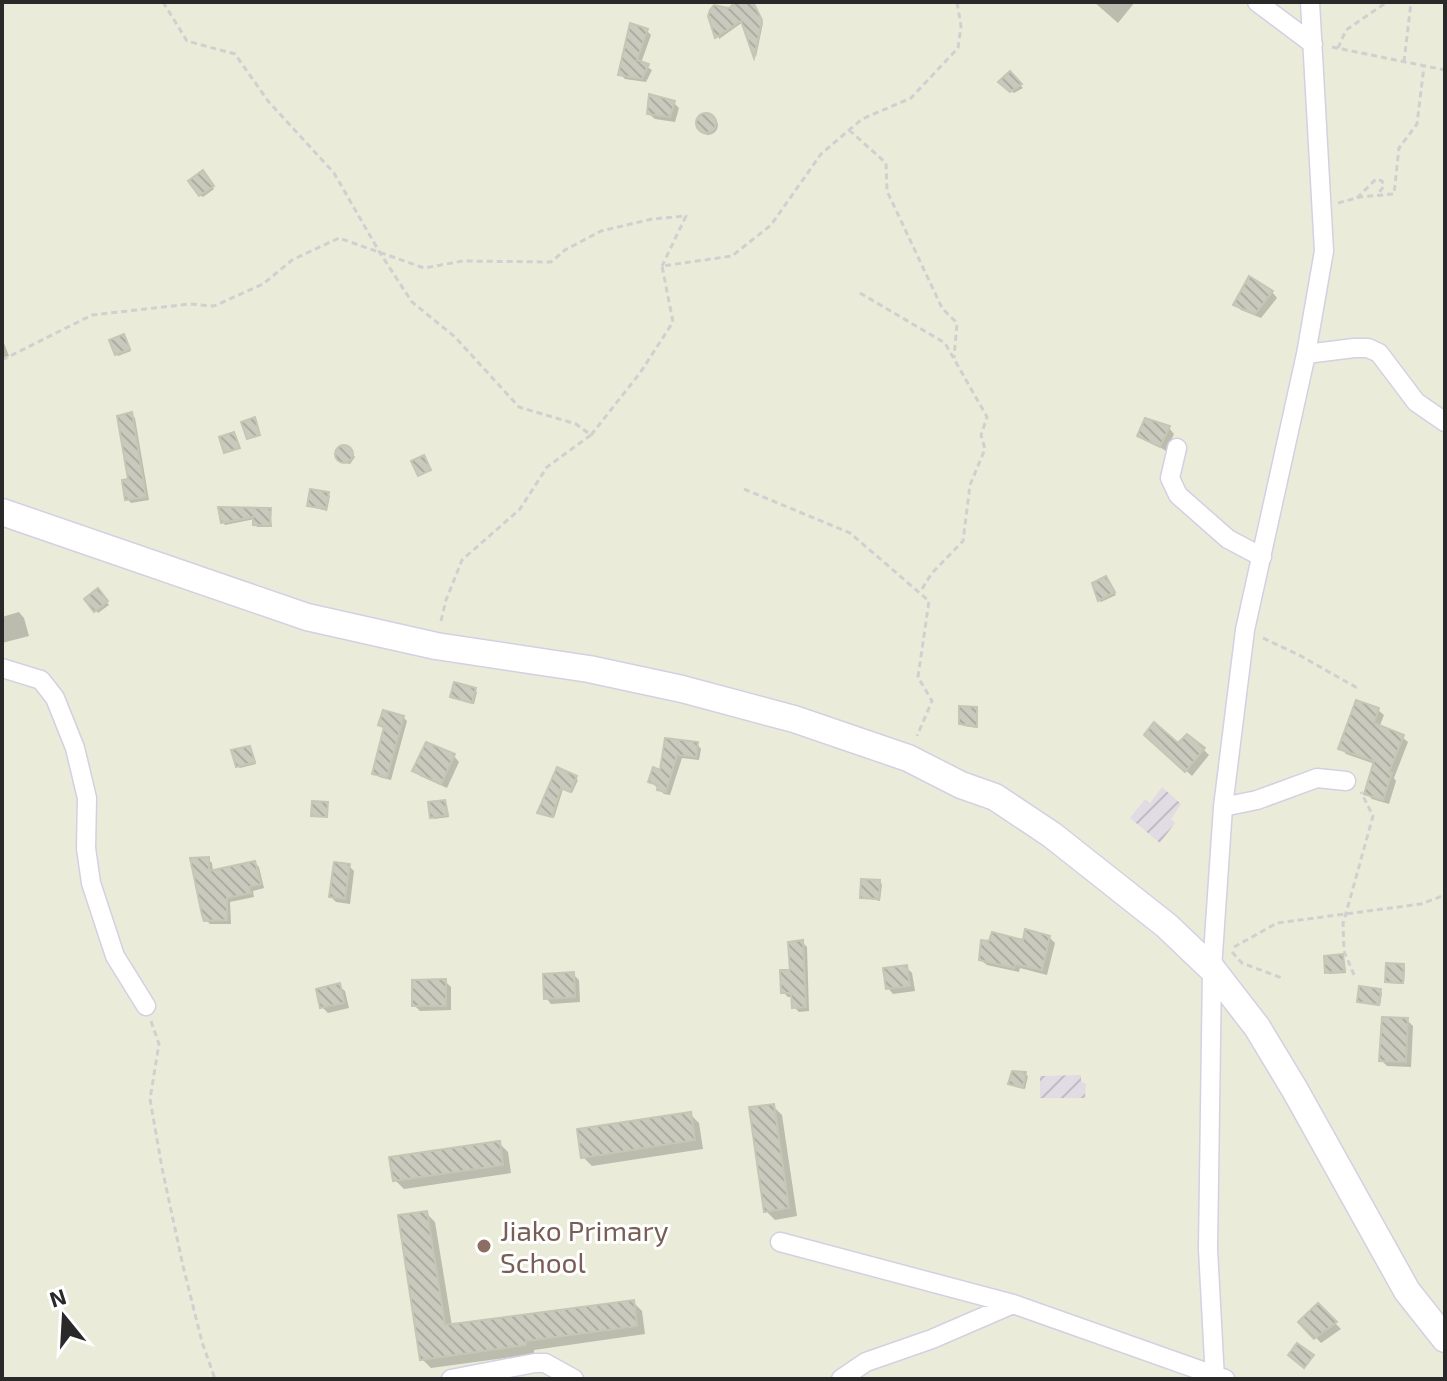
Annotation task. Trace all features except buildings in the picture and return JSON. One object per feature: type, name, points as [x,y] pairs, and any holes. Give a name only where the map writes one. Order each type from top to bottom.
[{"type":"street","points":[[1257,2],[1313,44]]},
{"type":"street","points":[[780,1242],[1013,1304],[1218,1378],[1208,1249],[1212,969],[1223,807],[1245,630],[1306,354],[1324,251],[1310,2]]},
{"type":"street","points":[[1306,354],[1354,348],[1368,348],[1379,353],[1416,402],[1445,422]]},
{"type":"street","points":[[1177,448],[1170,478],[1178,495],[1228,539],[1262,557]]},
{"type":"street","points":[[2,512],[307,617],[436,646],[589,669],[682,689],[794,719],[908,758],[961,785],[995,797],[1052,835],[1167,926],[1212,969],[1257,1027],[1407,1291],[1445,1339]]},
{"type":"street","points":[[2,668],[41,680],[55,698],[75,748],[87,798],[86,848],[91,883],[115,956],[146,1006]]},
{"type":"street","points":[[1223,807],[1257,800],[1317,778],[1346,781]]},
{"type":"street","points":[[841,1379],[866,1362],[932,1339],[1013,1304]]},
{"type":"street","points":[[451,1379],[535,1363],[545,1363],[574,1379]]},
{"type":"path","points":[[163,2],[187,41],[235,54],[268,101],[334,173],[412,302],[455,337],[519,407],[576,424],[591,435]]},
{"type":"path","points":[[662,266],[732,256],[771,225],[821,154],[862,119],[911,98],[958,48],[961,26],[957,2]]},
{"type":"path","points":[[1338,48],[1346,30],[1387,2]]},
{"type":"path","points":[[1404,62],[1411,2]]},
{"type":"path","points":[[1313,44],[1445,70]]},
{"type":"path","points":[[1322,207],[1357,198],[1394,194],[1399,148],[1417,124],[1424,66]]},
{"type":"path","points":[[849,130],[886,163],[887,191],[942,308],[957,323],[954,358]]},
{"type":"path","points":[[1357,198],[1376,179],[1382,181],[1384,186],[1377,196]]},
{"type":"path","points":[[2,360],[92,315],[190,304],[214,306],[263,284],[292,260],[339,238],[424,268],[463,261],[551,262],[565,250],[601,231],[652,219],[686,216],[662,266],[673,322],[640,373],[591,435],[547,467],[520,509],[462,560],[446,600],[436,646]]},
{"type":"path","points":[[860,293],[945,343],[987,417],[981,435],[985,449],[970,485],[963,541],[932,573],[920,592]]},
{"type":"path","points":[[744,489],[850,533],[929,601],[918,677],[932,701],[908,758]]},
{"type":"path","points":[[1245,630],[1299,655],[1359,689]]},
{"type":"path","points":[[1346,781],[1363,794],[1373,816],[1343,924],[1344,951],[1354,975]]},
{"type":"path","points":[[1282,978],[1242,963],[1229,949],[1277,923],[1421,904],[1445,895]]},
{"type":"path","points":[[146,1006],[159,1044],[150,1099],[162,1168],[202,1342],[215,1379]]},
{"type":"shaded area","points":[[1162,787],[1181,804],[1171,819],[1175,823],[1160,843],[1130,818],[1145,799],[1150,803]]},
{"type":"shaded area","points":[[1081,1075],[1081,1081],[1086,1084],[1085,1098],[1040,1098],[1040,1076]]},
{"type":"place","name":"Jiako Primary School","points":[[484,1246]]}]
